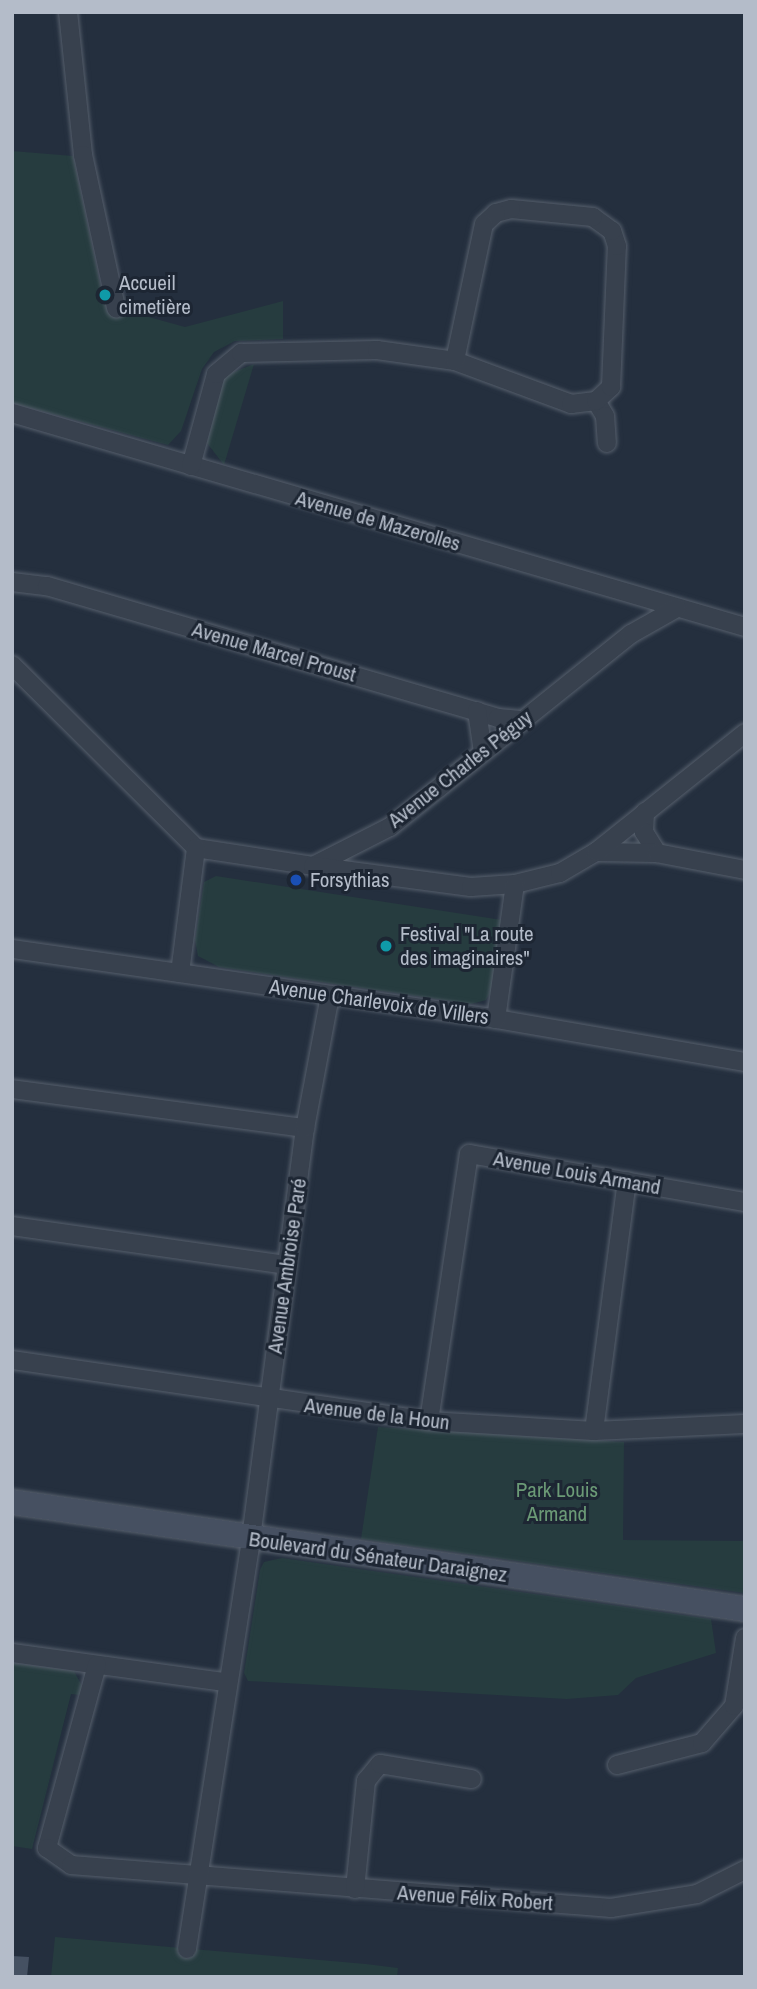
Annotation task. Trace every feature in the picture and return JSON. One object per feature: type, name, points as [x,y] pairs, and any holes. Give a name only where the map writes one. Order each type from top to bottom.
[{"type":"street","points":[[68,12],[83,155],[116,308]]},
{"type":"street","points":[[191,466],[216,374],[241,353],[377,350],[455,361],[571,404],[596,401],[611,387],[617,246],[612,231],[593,217],[511,209],[484,224],[455,361]]},
{"type":"street","points":[[596,401],[605,416],[607,443]]},
{"type":"street","name":"Avenue de Mazerolles","points":[[12,413],[745,627]]},
{"type":"street","name":"Avenue Marcel Proust","points":[[17,585],[477,711],[522,720]]},
{"type":"street","points":[[631,594],[636,623],[631,634]]},
{"type":"street","name":"Avenue Charles Péguy","points":[[313,866],[390,827],[631,634],[677,608]]},
{"type":"street","points":[[12,665],[196,848],[471,887],[515,884],[560,873],[596,852],[745,733]]},
{"type":"street","points":[[477,711],[482,752]]},
{"type":"street","points":[[645,811],[644,832],[657,853]]},
{"type":"street","points":[[180,973],[196,848]]},
{"type":"street","points":[[596,852],[657,853],[745,870]]},
{"type":"street","points":[[496,1018],[515,884]]},
{"type":"street","name":"Avenue Charlevoix de Villers","points":[[12,949],[496,1018],[745,1062]]},
{"type":"street","name":"Avenue Ambroise Paré","points":[[187,1949],[225,1682],[251,1538],[305,1128],[330,996]]},
{"type":"street","points":[[12,1089],[305,1128]]},
{"type":"street","name":"Avenue Louis Armand","points":[[429,1421],[469,1154],[745,1202]]},
{"type":"street","points":[[594,1431],[627,1181]]},
{"type":"street","points":[[12,1226],[287,1265]]},
{"type":"street","name":"Avenue de la Houn","points":[[12,1360],[269,1401],[429,1421],[594,1431],[745,1423]]},
{"type":"street","name":"Boulevard du Sénateur Daraignez","points":[[12,1502],[745,1609]]},
{"type":"street","points":[[617,1765],[702,1743],[734,1706],[745,1638]]},
{"type":"street","points":[[12,1653],[225,1682]]},
{"type":"street","name":"Avenue Félix Robert","points":[[97,1665],[47,1848],[71,1865],[198,1878],[611,1908],[697,1894],[745,1870]]},
{"type":"street","points":[[355,1889],[366,1781],[380,1764],[471,1779]]},
{"type":"green space","points":[[12,151],[73,156],[101,288],[110,287],[116,308],[185,327],[283,301],[283,339],[235,341],[214,352],[202,369],[181,431],[168,445],[12,403]]},
{"type":"green space","points":[[254,364],[224,465],[207,443],[224,376]]},
{"type":"green space","points":[[216,876],[502,920],[496,982],[486,1000],[471,1004],[219,967],[198,956],[195,940],[204,882]]},
{"type":"green space","name":"Park Louis Armand","points":[[378,1427],[624,1442],[623,1540],[745,1541],[745,1593],[361,1539]]},
{"type":"green space","points":[[282,1558],[711,1619],[716,1653],[636,1678],[618,1695],[567,1699],[248,1681],[244,1673],[260,1570],[264,1562]]},
{"type":"green space","points":[[12,1663],[74,1671],[82,1686],[80,1695],[71,1694],[32,1849],[12,1846]]},
{"type":"green space","points":[[55,1937],[398,1968],[397,1977],[51,1977]]},
{"type":"building","points":[[12,1956],[29,1957],[27,1977],[12,1977]]},
{"type":"place","name":"Accueil cimetière","points":[[105,295]]},
{"type":"place","name":"Forsythias","points":[[296,880]]},
{"type":"place","name":"Festival \"La route des imaginaires\"","points":[[386,946]]}]
